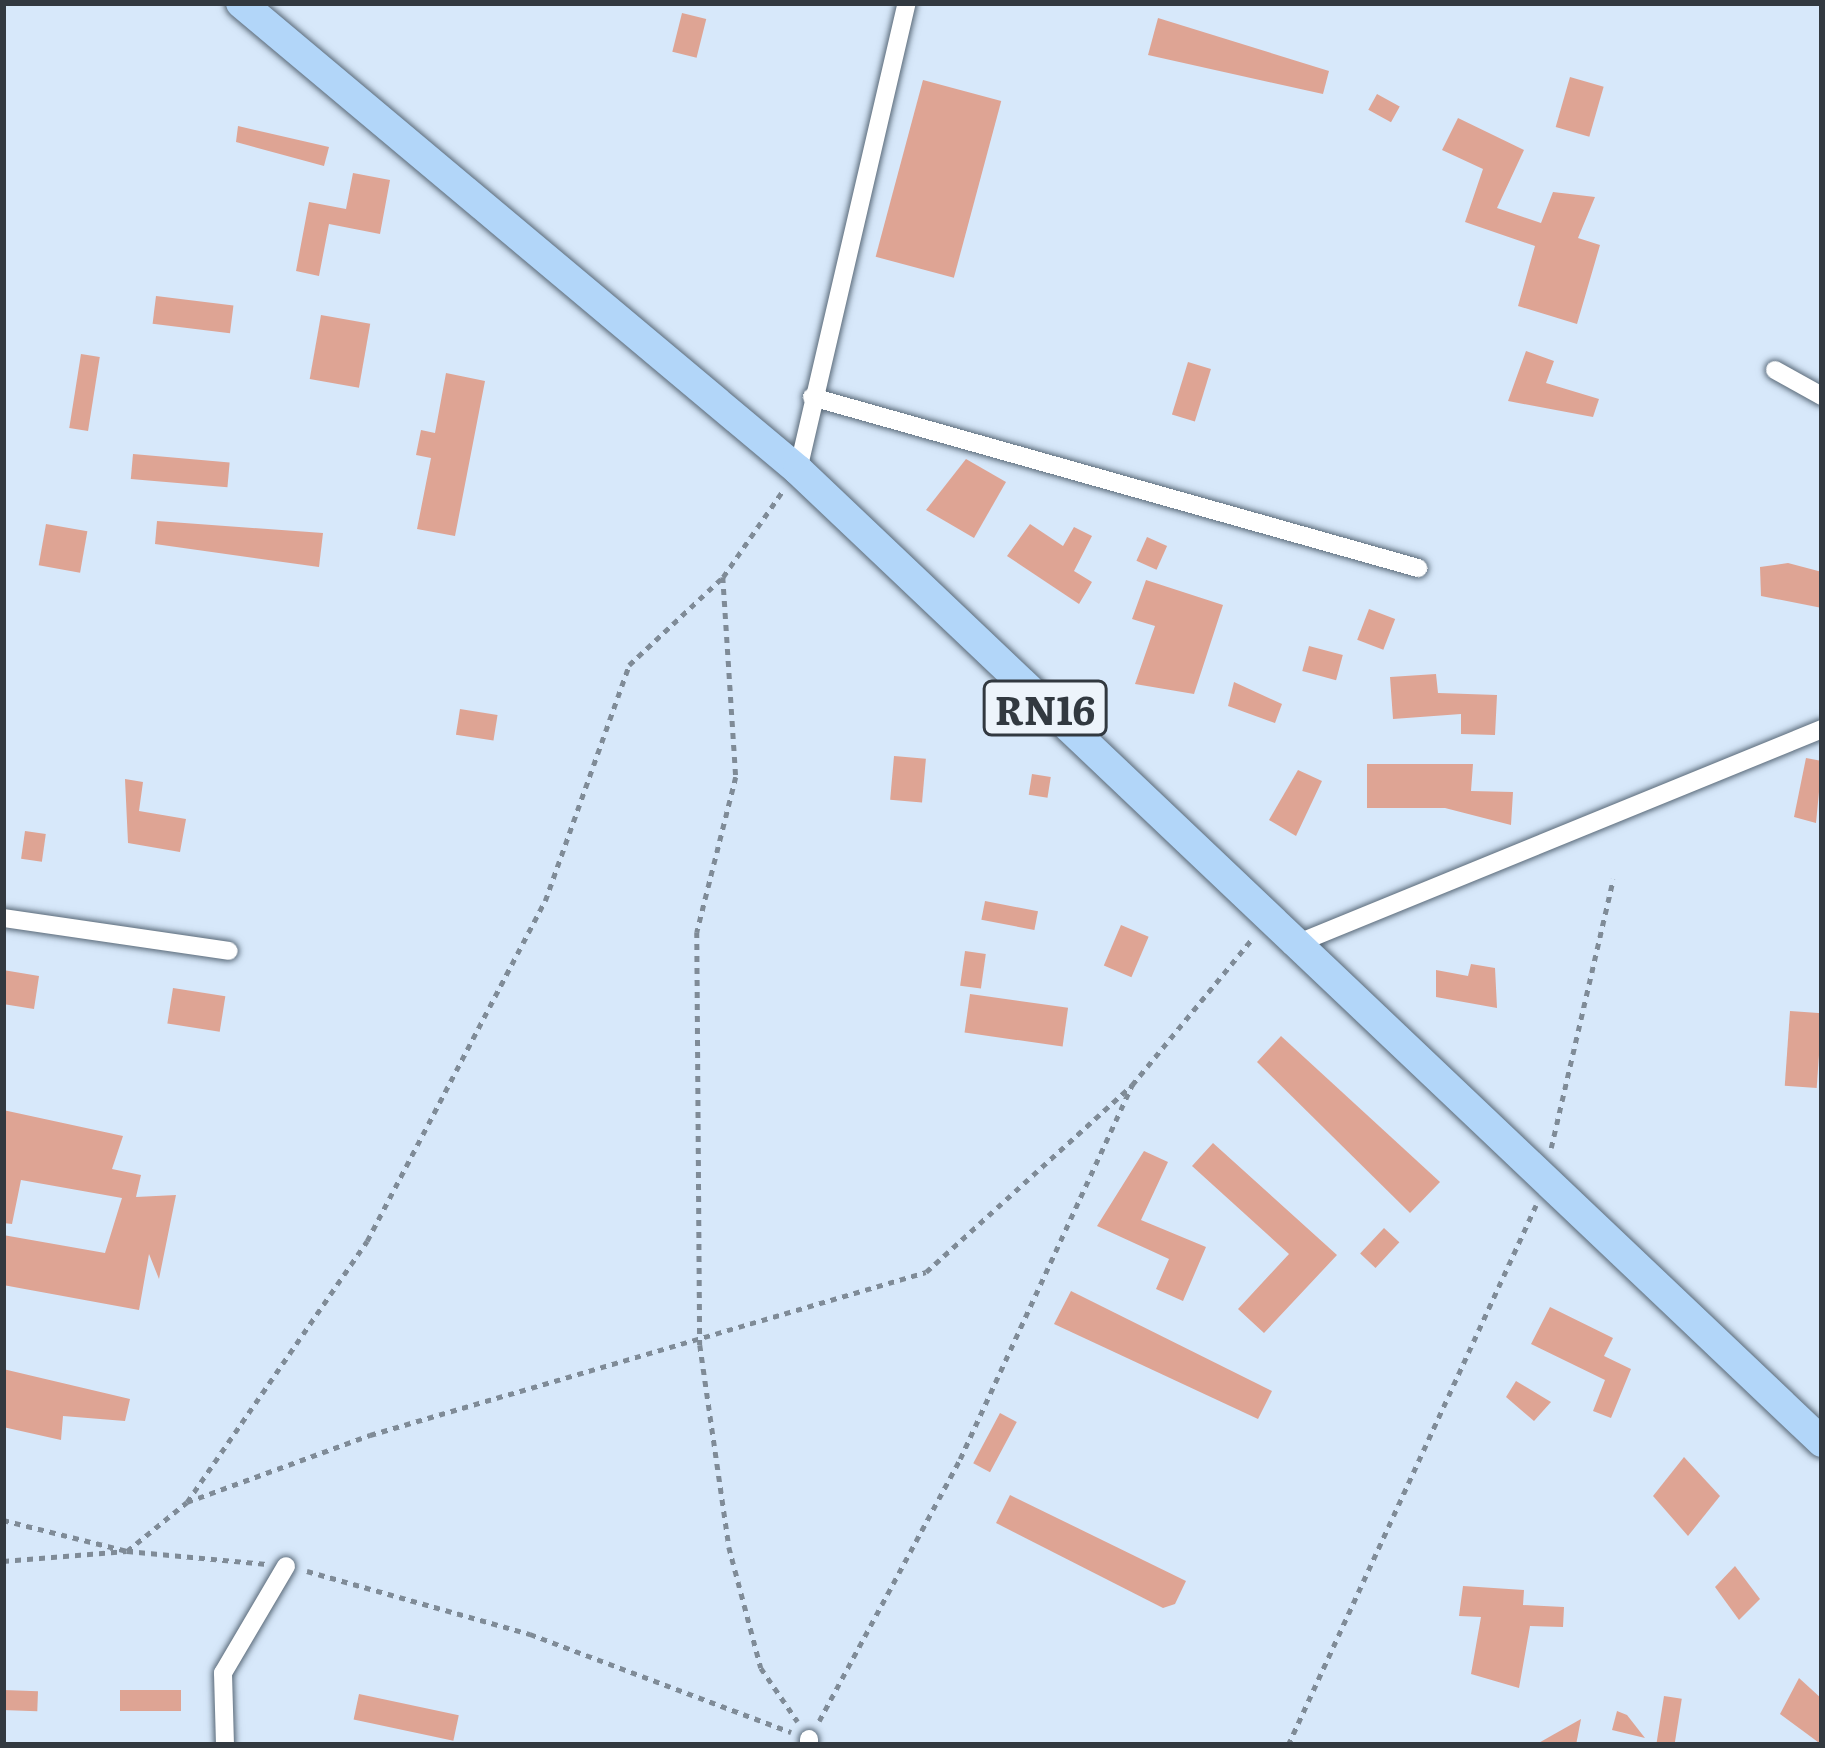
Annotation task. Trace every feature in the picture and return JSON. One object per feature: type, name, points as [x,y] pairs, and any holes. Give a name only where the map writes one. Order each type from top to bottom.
[{"type":"main road","name":"RN16","points":[[241,3],[798,470],[1291,946],[1822,1442]]},
{"type":"street","points":[[798,470],[907,3]]},
{"type":"street","points":[[1775,370],[1822,396]]},
{"type":"street","points":[[812,397],[1418,568]]},
{"type":"street","points":[[1291,946],[1822,729]]},
{"type":"street","points":[[3,918],[229,951]]},
{"type":"street","points":[[225,1745],[224,1673],[286,1566]]},
{"type":"path","points":[[5,1563],[127,1551],[187,1502],[367,1241],[545,901],[629,665],[723,577],[798,470]]},
{"type":"path","points":[[723,577],[736,777],[697,932],[700,1345],[729,1547],[761,1668],[809,1742]]},
{"type":"path","points":[[1288,1745],[1544,1186],[1613,879]]},
{"type":"path","points":[[187,1502],[370,1435],[700,1345],[926,1272],[1132,1085],[1266,921]]},
{"type":"path","points":[[809,1742],[960,1459],[1132,1085]]},
{"type":"path","points":[[3,1520],[127,1551],[286,1566],[530,1634],[809,1742]]},
{"type":"building","points":[[682,13],[706,19],[697,58],[672,52]]},
{"type":"building","points":[[1158,18],[1329,71],[1323,94],[1148,55]]},
{"type":"building","points":[[1570,77],[1604,87],[1589,137],[1556,127]]},
{"type":"building","points":[[923,80],[1001,101],[954,278],[876,257]]},
{"type":"building","points":[[1377,94],[1400,107],[1391,122],[1368,110]]},
{"type":"building","points":[[1458,118],[1524,150],[1497,208],[1541,223],[1553,192],[1595,197],[1578,238],[1600,245],[1577,324],[1518,306],[1535,246],[1465,222],[1483,169],[1442,150]]},
{"type":"building","points":[[238,126],[329,147],[324,166],[236,142]]},
{"type":"building","points":[[353,173],[390,180],[380,234],[329,224],[319,276],[296,271],[309,202],[346,209]]},
{"type":"building","points":[[156,296],[233,306],[230,333],[153,324]]},
{"type":"building","points":[[321,315],[370,324],[359,388],[310,379]]},
{"type":"building","points":[[1526,351],[1554,361],[1546,383],[1599,399],[1593,417],[1508,401]]},
{"type":"building","points":[[81,354],[100,357],[88,431],[69,428]]},
{"type":"building","points":[[1188,362],[1211,369],[1195,422],[1172,415]]},
{"type":"building","points":[[446,373],[485,381],[455,536],[417,529],[431,458],[416,455],[421,430],[435,433]]},
{"type":"building","points":[[133,454],[230,462],[227,487],[131,479]]},
{"type":"building","points":[[966,459],[1006,482],[974,538],[926,510]]},
{"type":"building","points":[[157,521],[323,533],[319,567],[155,544]]},
{"type":"building","points":[[46,524],[87,531],[80,573],[39,565]]},
{"type":"building","points":[[1030,524],[1063,546],[1074,527],[1092,536],[1074,571],[1092,582],[1079,604],[1007,556]]},
{"type":"building","points":[[1147,537],[1167,546],[1157,570],[1136,561]]},
{"type":"building","points":[[1788,563],[1822,572],[1822,608],[1761,596],[1760,567]]},
{"type":"building","points":[[1146,580],[1223,605],[1194,694],[1135,684],[1155,626],[1132,619]]},
{"type":"building","points":[[1369,609],[1395,619],[1383,650],[1357,640]]},
{"type":"building","points":[[1309,646],[1343,655],[1336,680],[1302,671]]},
{"type":"building","points":[[1436,674],[1438,693],[1497,695],[1495,735],[1461,734],[1461,714],[1393,719],[1390,677]]},
{"type":"building","points":[[1234,682],[1282,704],[1275,723],[1228,706]]},
{"type":"building","points":[[460,709],[498,715],[493,741],[456,735]]},
{"type":"building","points":[[894,756],[926,759],[922,803],[890,800]]},
{"type":"building","points":[[1806,758],[1822,761],[1816,823],[1794,817]]},
{"type":"building","points":[[1367,764],[1473,764],[1471,791],[1513,792],[1511,825],[1445,808],[1367,808]]},
{"type":"building","points":[[1298,770],[1322,781],[1296,836],[1269,820]]},
{"type":"building","points":[[1032,774],[1051,777],[1047,798],[1029,795]]},
{"type":"building","points":[[125,779],[143,782],[139,811],[186,819],[180,852],[128,843]]},
{"type":"building","points":[[25,831],[46,834],[42,862],[21,859]]},
{"type":"building","points":[[985,901],[1038,911],[1034,930],[981,920]]},
{"type":"building","points":[[1121,925],[1149,937],[1131,977],[1104,966]]},
{"type":"building","points":[[965,951],[986,954],[981,989],[960,986]]},
{"type":"building","points":[[1471,964],[1495,968],[1497,1008],[1436,997],[1436,970],[1468,976]]},
{"type":"building","points":[[3,970],[39,976],[34,1009],[3,1004]]},
{"type":"building","points":[[173,988],[225,996],[220,1032],[167,1024]]},
{"type":"building","points":[[970,994],[1068,1008],[1063,1046],[965,1033]]},
{"type":"building","points":[[1790,1011],[1822,1013],[1817,1088],[1785,1086]]},
{"type":"building","points":[[1281,1036],[1440,1182],[1410,1213],[1257,1062]]},
{"type":"building","points":[[3,1110],[123,1136],[112,1169],[141,1175],[136,1197],[176,1195],[159,1279],[149,1254],[139,1310],[3,1285],[3,1235],[105,1253],[122,1198],[21,1180],[12,1224],[3,1223]]},
{"type":"building","points":[[1213,1143],[1337,1255],[1264,1333],[1238,1309],[1289,1254],[1192,1166]]},
{"type":"building","points":[[1144,1151],[1168,1162],[1141,1220],[1206,1247],[1183,1301],[1156,1289],[1169,1259],[1097,1226]]},
{"type":"building","points":[[1384,1228],[1399,1242],[1375,1268],[1360,1254]]},
{"type":"building","points":[[1071,1291],[1272,1391],[1258,1419],[1054,1324]]},
{"type":"building","points":[[1550,1307],[1613,1338],[1604,1356],[1631,1369],[1611,1418],[1593,1411],[1605,1380],[1531,1344]]},
{"type":"building","points":[[3,1369],[130,1399],[125,1421],[63,1416],[61,1440],[3,1427]]},
{"type":"building","points":[[1516,1381],[1551,1402],[1534,1421],[1506,1397]]},
{"type":"building","points":[[1000,1413],[1017,1422],[990,1472],[973,1463]]},
{"type":"building","points":[[1684,1457],[1720,1496],[1688,1536],[1653,1496]]},
{"type":"building","points":[[1010,1495],[1186,1581],[1175,1604],[1163,1608],[996,1523]]},
{"type":"building","points":[[1735,1566],[1760,1599],[1739,1620],[1715,1587]]},
{"type":"building","points":[[1463,1586],[1524,1590],[1523,1605],[1564,1607],[1563,1627],[1530,1626],[1519,1688],[1471,1674],[1481,1617],[1459,1616]]},
{"type":"building","points":[[1799,1678],[1822,1699],[1822,1745],[1780,1714]]},
{"type":"building","points":[[3,1690],[38,1691],[37,1711],[3,1710]]},
{"type":"building","points":[[120,1690],[181,1690],[181,1711],[120,1711]]},
{"type":"building","points":[[359,1694],[459,1715],[453,1741],[354,1719]]},
{"type":"building","points":[[1664,1696],[1682,1699],[1674,1745],[1656,1744]]},
{"type":"building","points":[[1617,1711],[1627,1715],[1645,1738],[1612,1730]]},
{"type":"building","points":[[1581,1719],[1576,1745],[1535,1745]]}]
